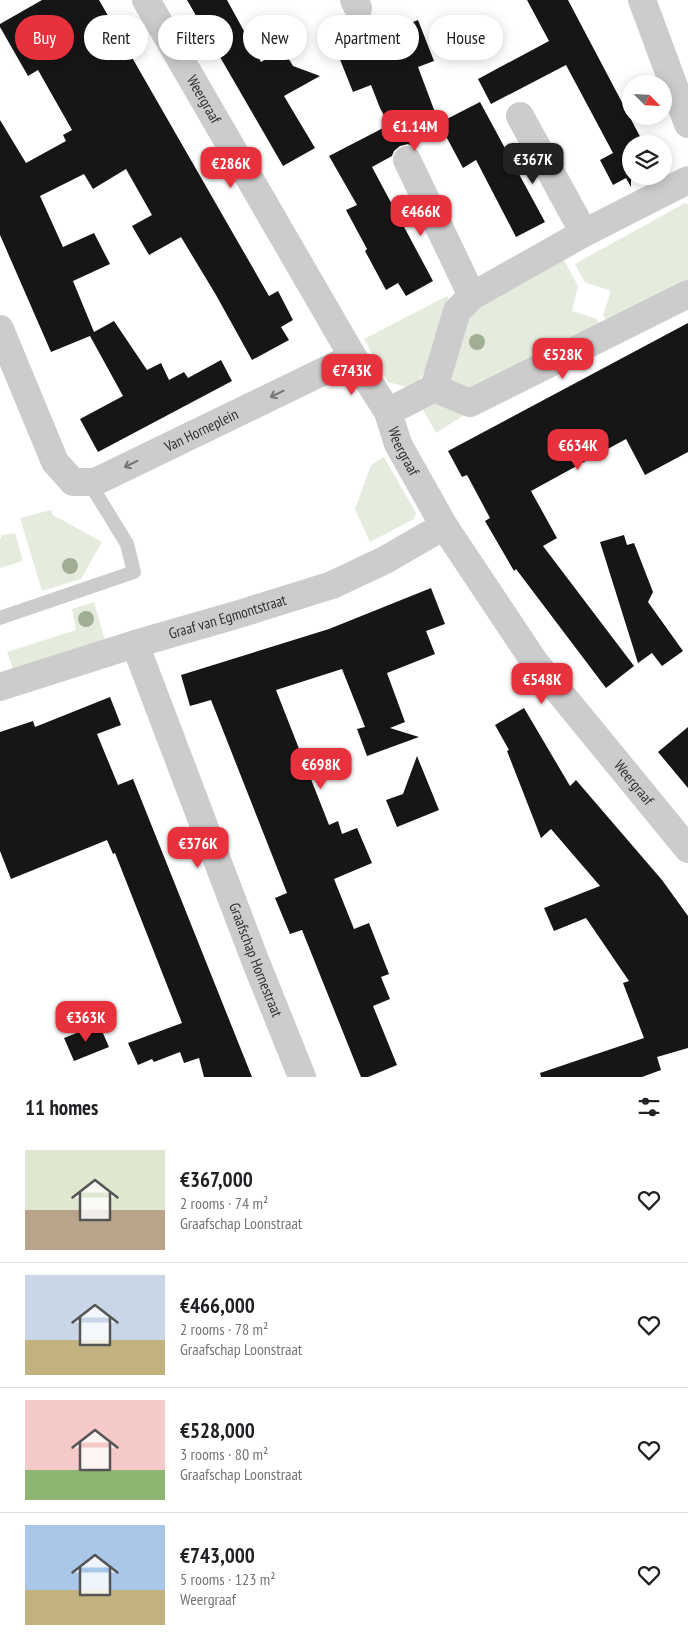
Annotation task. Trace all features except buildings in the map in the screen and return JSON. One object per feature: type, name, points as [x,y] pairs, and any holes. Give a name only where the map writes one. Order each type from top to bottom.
[{"type":"street","name":"Weergraaf","points":[[146,0],[353,357],[388,412],[398,444],[444,526],[534,661],[688,849]]},
{"type":"street","points":[[642,0],[688,124]]},
{"type":"street","points":[[520,116],[584,233]]},
{"type":"street","points":[[407,160],[472,296]]},
{"type":"street","points":[[388,412],[434,388],[457,311],[472,296],[584,233],[688,180]]},
{"type":"street","points":[[434,388],[470,403],[688,294]]},
{"type":"street","points":[[0,329],[55,462],[73,482],[89,482]]},
{"type":"street","name":"Van Horneplein","points":[[89,482],[95,482],[353,357]]},
{"type":"street","name":"Graaf van Egmontstraat","points":[[1,683],[236,616],[332,585],[386,560],[444,526]]},
{"type":"street","name":"Graafschap Hornestraat","points":[[135,644],[302,1077]]},
{"type":"lane","points":[[0,618],[134,572],[127,544],[89,482]]},
{"type":"green space","points":[[685,203],[688,204],[688,287],[610,329],[603,315],[611,291],[585,282],[575,264]]},
{"type":"green space","points":[[564,260],[578,286],[572,311],[597,319],[603,332],[465,395],[446,386],[472,311]]},
{"type":"green space","points":[[447,296],[450,301],[425,372],[419,380],[407,387],[388,382],[364,339]]},
{"type":"green space","points":[[436,399],[469,412],[436,433],[422,408]]},
{"type":"green space","points":[[384,457],[416,513],[414,519],[370,542],[355,509],[371,465]]},
{"type":"green space","points":[[51,510],[53,515],[102,542],[81,579],[42,591],[20,518]]},
{"type":"green space","points":[[15,533],[23,561],[0,568],[0,540],[2,535]]},
{"type":"green space","points":[[94,602],[105,641],[13,669],[7,652],[76,630],[72,609]]}]
